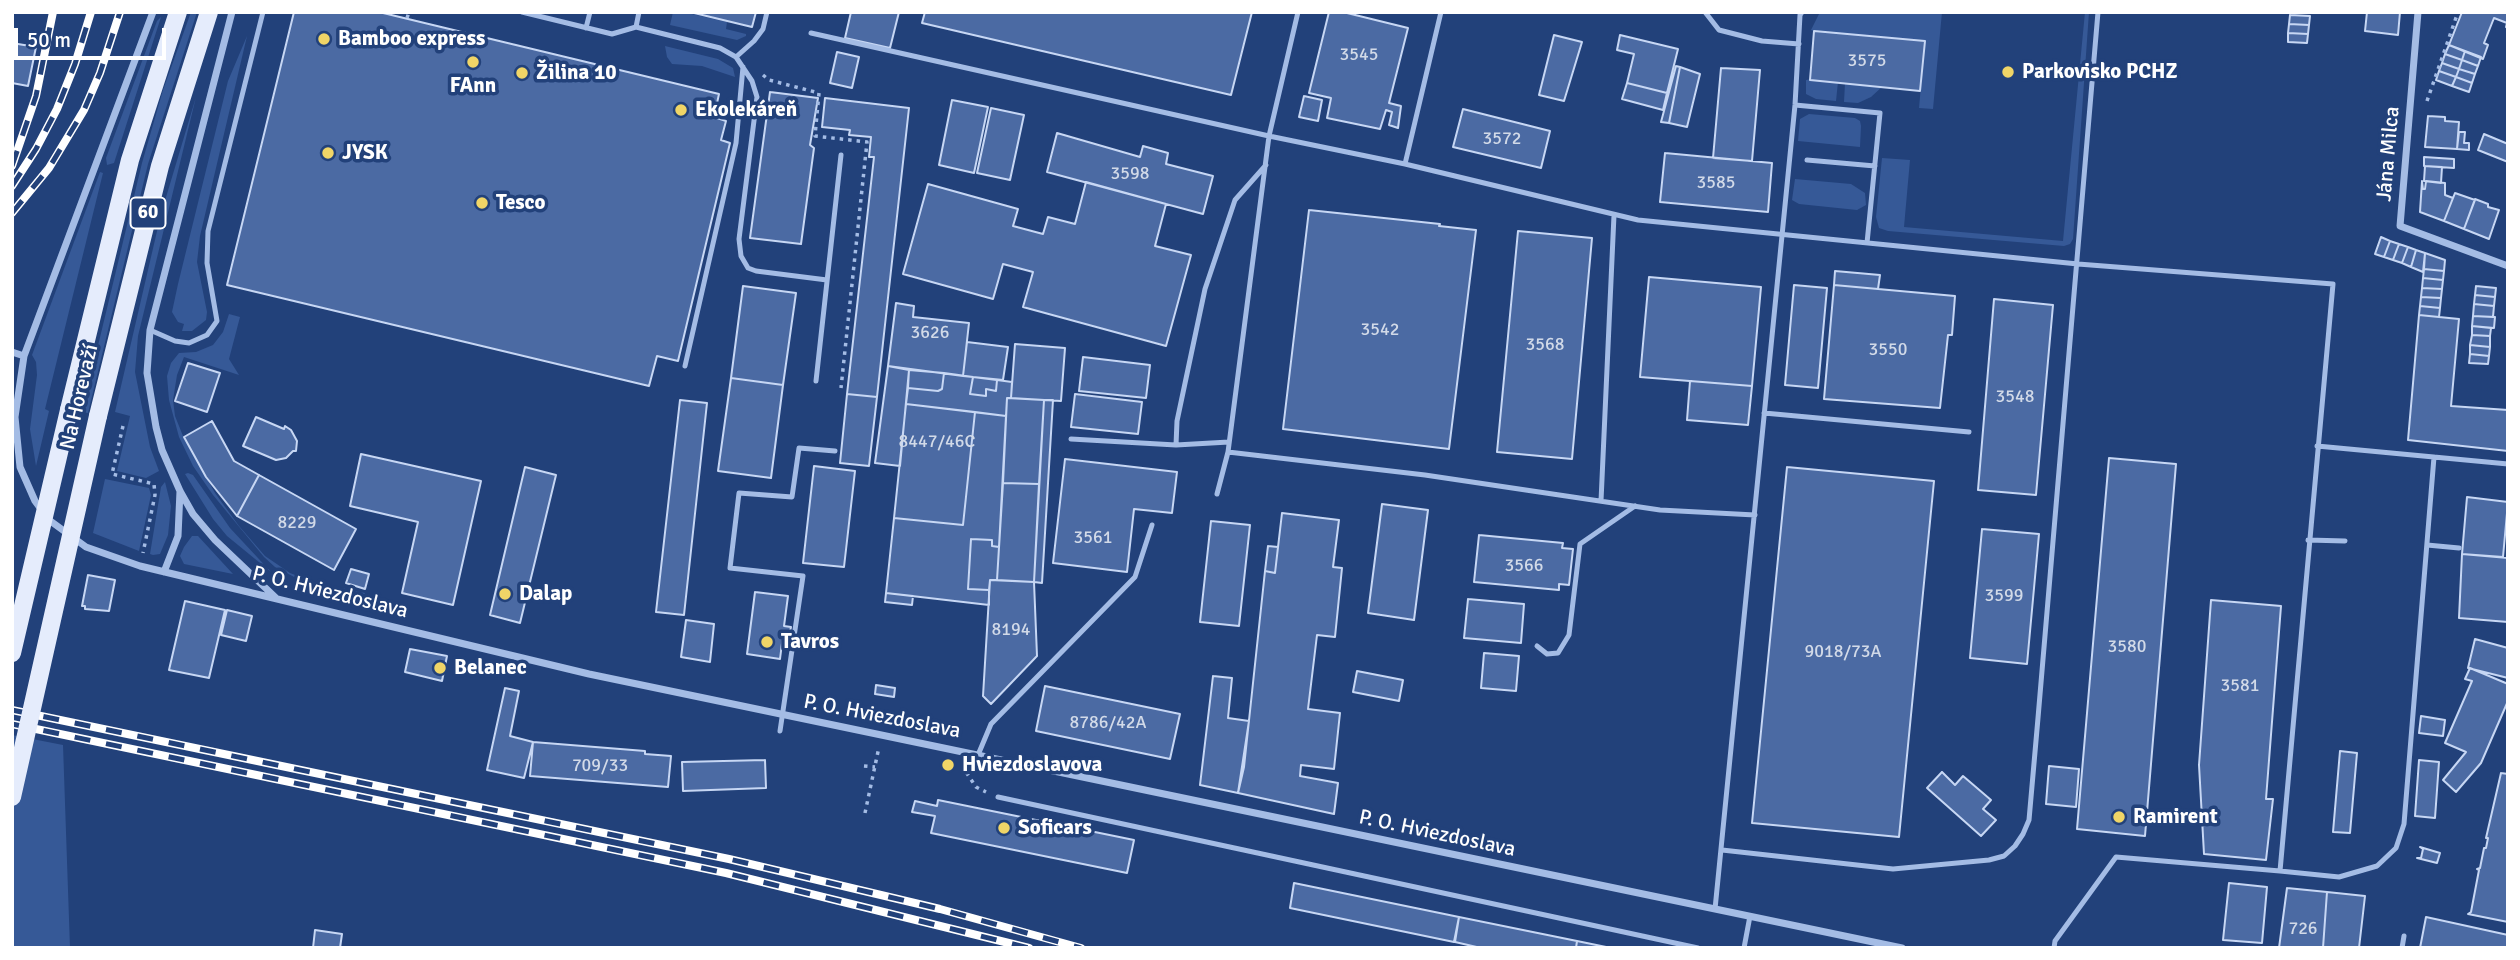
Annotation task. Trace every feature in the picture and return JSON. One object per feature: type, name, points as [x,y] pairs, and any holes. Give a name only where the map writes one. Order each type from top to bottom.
[{"type":"main road","name":"Na Horevaží","points":[[12,653],[130,160],[177,12]]},
{"type":"main road","name":"Na Horevaží","points":[[12,797],[98,416],[160,166],[209,12]]},
{"type":"street","points":[[12,352],[24,356],[153,12]]},
{"type":"street","points":[[232,12],[150,330],[147,373],[162,450],[193,514],[215,540],[276,598]]},
{"type":"street","name":"Jána Milca","points":[[2418,12],[2400,226],[2508,266]]},
{"type":"street","name":"P. O. Hviezdoslava","points":[[24,356],[15,417],[16,443],[24,481],[49,520],[86,547],[122,561],[576,671],[1902,948]]},
{"type":"street","points":[[164,572],[178,536],[180,491]]},
{"type":"lane","points":[[150,330],[175,341],[189,343],[206,335],[217,321],[207,263],[208,231],[263,12]]},
{"type":"lane","points":[[522,12],[612,34],[636,27],[720,48],[736,57],[752,81],[757,97],[739,239],[741,256],[748,268],[756,271],[827,280]]},
{"type":"lane","points":[[586,28],[590,12]]},
{"type":"lane","points":[[636,27],[639,12]]},
{"type":"lane","points":[[736,57],[763,29],[767,12]]},
{"type":"lane","points":[[1217,494],[1228,452],[1269,136],[1298,12]]},
{"type":"lane","points":[[1405,164],[1441,12]]},
{"type":"lane","points":[[1705,12],[1719,30],[1762,41],[1799,44]]},
{"type":"lane","points":[[1715,909],[1802,12]]},
{"type":"lane","points":[[1722,850],[1894,869],[1989,860],[2004,856],[2023,834],[2029,820],[2098,12]]},
{"type":"lane","points":[[811,33],[1405,164],[1638,220],[2078,264],[2333,284],[2280,871]]},
{"type":"lane","points":[[685,366],[736,143],[744,66]]},
{"type":"lane","points":[[1795,105],[1880,113],[1867,243]]},
{"type":"lane","points":[[816,381],[841,155]]},
{"type":"lane","points":[[1807,160],[1875,166]]},
{"type":"lane","points":[[1176,445],[1177,421],[1205,289],[1235,200],[1266,165]]},
{"type":"lane","points":[[1601,501],[1614,215]]},
{"type":"lane","points":[[1764,413],[1969,432]]},
{"type":"lane","points":[[1071,439],[1176,445],[1229,442]]},
{"type":"lane","points":[[2317,446],[2508,464]]},
{"type":"lane","points":[[780,731],[803,576],[730,568],[739,494],[792,497],[799,448],[835,451]]},
{"type":"lane","points":[[1228,452],[1425,475],[1660,510],[1755,515]]},
{"type":"lane","points":[[2054,948],[2055,941],[2116,857],[2339,877],[2378,866],[2396,848],[2404,824],[2434,457]]},
{"type":"lane","points":[[1537,646],[1547,654],[1558,653],[1569,635],[1580,544],[1635,506]]},
{"type":"lane","points":[[978,755],[991,724],[1135,577],[1152,525]]},
{"type":"lane","points":[[2308,540],[2345,541]]},
{"type":"lane","points":[[2427,545],[2459,548]]},
{"type":"lane","points":[[998,797],[1698,948]]},
{"type":"lane","points":[[1744,948],[1750,916]]},
{"type":"lane","points":[[2402,948],[2404,936]]},
{"type":"path","points":[[407,18],[409,12]]},
{"type":"path","points":[[2427,101],[2458,12]]},
{"type":"path","points":[[123,426],[111,474],[154,484],[155,495],[144,553]]},
{"type":"path","points":[[865,813],[882,735]]},
{"type":"path","points":[[967,752],[964,769],[976,787],[998,797]]},
{"type":"path","points":[[864,766],[875,767]]},
{"type":"shaded area","points":[[191,12],[197,12],[148,164],[88,413],[82,412],[142,163],[163,90]]},
{"type":"shaded area","points":[[673,12],[727,22],[726,29],[746,36],[737,40],[670,25]]},
{"type":"shaded area","points":[[1820,12],[1942,12],[1933,109],[1919,108],[1925,41],[1816,32],[1811,30]]},
{"type":"shaded area","points":[[2085,12],[2089,12],[2073,239],[2070,244],[2064,246],[1888,231],[1879,228],[1876,217],[1882,158],[1910,160],[1904,227],[2063,241]]},
{"type":"shaded area","points":[[161,17],[114,163],[107,165],[106,158],[157,21]]},
{"type":"shaded area","points":[[247,36],[200,236],[197,262],[207,312],[206,320],[192,331],[182,331],[184,324],[178,322],[172,312],[178,284],[228,81]]},
{"type":"shaded area","points":[[665,46],[718,59],[733,68],[735,77],[702,66],[672,64],[667,57]]},
{"type":"shaded area","points":[[1806,80],[1838,82],[1836,101],[1816,99],[1806,94]]},
{"type":"shaded area","points":[[1845,83],[1883,86],[1871,97],[1858,103],[1844,102]]},
{"type":"shaded area","points":[[196,97],[138,336],[135,372],[150,447],[159,471],[146,478],[117,471],[130,416],[115,412],[161,214]]},
{"type":"shaded area","points":[[1809,114],[1855,118],[1860,121],[1860,147],[1798,141],[1800,119]]},
{"type":"shaded area","points":[[100,172],[103,173],[45,409],[49,411],[36,466],[30,429],[37,375],[36,362],[32,355]]},
{"type":"shaded area","points":[[1795,179],[1851,184],[1865,193],[1866,205],[1857,210],[1799,204],[1792,200]]},
{"type":"shaded area","points":[[229,314],[240,317],[229,359],[239,375],[184,357],[177,375],[173,400],[175,416],[183,436],[215,493],[265,556],[290,573],[313,582],[365,593],[361,600],[300,580],[275,567],[264,557],[213,495],[193,466],[179,437],[169,400],[167,376],[171,363],[179,353],[196,352],[213,345],[223,332]]},
{"type":"shaded area","points":[[185,474],[193,475],[230,528],[271,572],[227,536]]},
{"type":"shaded area","points":[[105,479],[149,488],[151,495],[139,551],[93,533]]},
{"type":"shaded area","points":[[165,482],[171,506],[168,535],[160,554],[153,555],[150,554],[161,487]]},
{"type":"shaded area","points":[[192,536],[198,536],[233,574],[184,564],[180,556]]},
{"type":"shaded area","points":[[12,735],[63,745],[70,948],[12,948]]},
{"type":"building","name":"Tesco","points":[[294,12],[379,12],[719,94],[714,117],[726,121],[721,140],[730,143],[678,361],[657,356],[649,386],[227,285]]},
{"type":"building","points":[[690,12],[756,12],[752,27]]},
{"type":"building","points":[[851,12],[899,12],[890,48],[845,38]]},
{"type":"building","points":[[925,12],[1252,12],[1231,95],[922,23]]},
{"type":"building","points":[[1329,12],[1343,12],[1408,28],[1389,103],[1401,106],[1398,128],[1389,125],[1392,112],[1386,110],[1380,129],[1327,118],[1331,98],[1309,93]]},
{"type":"building","points":[[2367,12],[2400,12],[2398,35],[2365,31]]},
{"type":"building","points":[[2462,12],[2508,12],[2508,28],[2507,23],[2494,18],[2484,43],[2488,45],[2483,59],[2449,45]]},
{"type":"building","points":[[2290,15],[2310,16],[2309,25],[2289,24]]},
{"type":"building","points":[[2289,24],[2309,25],[2308,34],[2288,33]]},
{"type":"building","points":[[1814,31],[1925,41],[1920,91],[1810,80]]},
{"type":"building","points":[[2288,33],[2308,34],[2307,43],[2288,42]]},
{"type":"building","points":[[1554,35],[1582,42],[1564,101],[1539,95]]},
{"type":"building","points":[[1620,35],[1678,49],[1667,93],[1627,83],[1634,54],[1617,50]]},
{"type":"building","points":[[12,43],[36,47],[28,86],[12,83]]},
{"type":"building","points":[[2449,45],[2465,51],[2462,60],[2445,54]]},
{"type":"building","points":[[2465,51],[2481,57],[2478,66],[2462,60]]},
{"type":"building","points":[[837,52],[859,57],[852,88],[830,83]]},
{"type":"building","points":[[2445,54],[2462,60],[2459,69],[2442,63]]},
{"type":"building","points":[[2462,60],[2478,66],[2475,74],[2459,69]]},
{"type":"building","points":[[2442,63],[2459,69],[2456,77],[2439,71]]},
{"type":"building","points":[[1676,66],[1680,67],[1669,123],[1661,122]]},
{"type":"building","points":[[1680,67],[1700,74],[1687,127],[1669,123]]},
{"type":"building","points":[[1721,68],[1760,70],[1752,161],[1713,158]]},
{"type":"building","points":[[2459,69],[2475,74],[2472,83],[2456,77]]},
{"type":"building","points":[[2439,71],[2456,77],[2452,86],[2436,80]]},
{"type":"building","points":[[2456,77],[2472,83],[2469,92],[2452,86]]},
{"type":"building","points":[[1627,83],[1667,93],[1663,110],[1622,99]]},
{"type":"building","points":[[770,92],[818,98],[810,145],[814,148],[801,244],[750,238]]},
{"type":"building","points":[[1304,96],[1322,100],[1318,121],[1299,117]]},
{"type":"building","points":[[825,98],[909,108],[877,397],[847,394],[874,157],[869,157],[871,137],[849,135],[850,130],[822,127]]},
{"type":"building","points":[[952,100],[988,107],[974,173],[939,165]]},
{"type":"building","points":[[991,108],[1024,115],[1010,180],[977,173]]},
{"type":"building","points":[[1463,109],[1550,131],[1541,168],[1453,147]]},
{"type":"building","points":[[2428,116],[2445,117],[2445,121],[2459,122],[2457,149],[2425,147]]},
{"type":"building","points":[[2459,132],[2465,132],[2464,143],[2469,143],[2469,150],[2457,149]]},
{"type":"building","points":[[1057,133],[1140,157],[1143,146],[1168,153],[1166,164],[1213,176],[1203,214],[1047,172]]},
{"type":"building","points":[[2484,134],[2508,144],[2508,162],[2478,150]]},
{"type":"building","points":[[1665,153],[1772,163],[1768,212],[1660,202]]},
{"type":"building","points":[[2424,157],[2454,159],[2454,168],[2424,166]]},
{"type":"building","points":[[2425,166],[2442,167],[2441,183],[2424,181]]},
{"type":"building","points":[[2422,181],[2423,189],[2426,181],[2445,183],[2445,195],[2453,198],[2444,221],[2420,212]]},
{"type":"building","points":[[1086,182],[1166,204],[1155,246],[1191,255],[1166,346],[1023,307],[1033,272],[1003,264],[993,299],[903,274],[928,184],[1018,209],[1013,226],[1043,234],[1048,217],[1075,224]]},
{"type":"building","points":[[2455,193],[2475,200],[2464,229],[2444,221]]},
{"type":"building","points":[[2475,199],[2499,210],[2489,239],[2464,229]]},
{"type":"building","points":[[1309,210],[1476,230],[1449,449],[1283,429]]},
{"type":"building","points":[[1518,231],[1592,238],[1572,459],[1497,452]]},
{"type":"building","points":[[2381,237],[2390,241],[2384,257],[2375,254]]},
{"type":"building","points":[[2390,241],[2399,244],[2393,260],[2384,257]]},
{"type":"building","points":[[2399,244],[2408,247],[2402,263],[2393,260]]},
{"type":"building","points":[[2408,247],[2416,250],[2411,267],[2402,263]]},
{"type":"building","points":[[2416,250],[2425,253],[2423,272],[2411,267]]},
{"type":"building","points":[[2425,253],[2445,260],[2444,271],[2424,269]]},
{"type":"building","points":[[2424,269],[2444,271],[2443,280],[2423,278]]},
{"type":"building","points":[[1835,271],[1880,275],[1878,289],[1834,285]]},
{"type":"building","points":[[1649,277],[1761,287],[1752,386],[1640,377]]},
{"type":"building","points":[[2423,278],[2443,280],[2442,289],[2422,288]]},
{"type":"building","points":[[1794,285],[1827,288],[1818,388],[1785,385]]},
{"type":"building","points":[[1834,285],[1955,296],[1952,335],[1948,335],[1940,408],[1824,399]]},
{"type":"building","points":[[743,286],[796,293],[783,385],[731,378]]},
{"type":"building","points":[[2476,286],[2496,288],[2495,297],[2475,295]]},
{"type":"building","points":[[2422,288],[2442,289],[2441,298],[2421,297]]},
{"type":"building","points":[[2475,295],[2495,297],[2494,306],[2474,304]]},
{"type":"building","points":[[2421,297],[2441,298],[2440,308],[2420,306]]},
{"type":"building","points":[[1994,299],[2053,305],[2036,495],[1978,490]]},
{"type":"building","points":[[896,303],[914,306],[913,317],[969,323],[963,376],[888,366]]},
{"type":"building","points":[[2474,304],[2494,306],[2493,317],[2473,316]]},
{"type":"building","points":[[2420,306],[2440,308],[2439,317],[2419,315]]},
{"type":"building","points":[[2419,315],[2459,319],[2451,406],[2508,410],[2508,451],[2408,440]]},
{"type":"building","points":[[2473,316],[2495,317],[2494,328],[2472,326]]},
{"type":"building","points":[[2472,326],[2491,328],[2490,336],[2472,335]]},
{"type":"building","points":[[2472,335],[2490,336],[2490,347],[2470,345]]},
{"type":"building","points":[[967,342],[1008,347],[1003,380],[963,376]]},
{"type":"building","points":[[1015,344],[1065,348],[1061,401],[1011,398]]},
{"type":"building","points":[[2470,345],[2490,347],[2489,356],[2470,354]]},
{"type":"building","points":[[2470,354],[2489,356],[2488,364],[2469,363]]},
{"type":"building","points":[[1083,357],[1150,365],[1146,398],[1079,391]]},
{"type":"building","points":[[188,363],[220,373],[207,412],[175,401]]},
{"type":"building","points":[[888,366],[909,370],[900,466],[875,463]]},
{"type":"building","points":[[909,370],[944,373],[942,389],[938,391],[908,388]]},
{"type":"building","points":[[944,373],[973,377],[970,394],[986,396],[986,389],[996,391],[997,380],[1012,382],[1011,398],[1007,398],[1006,416],[906,404],[908,388],[938,391],[942,389]]},
{"type":"building","points":[[973,377],[997,380],[996,391],[986,389],[986,396],[970,394]]},
{"type":"building","points":[[731,378],[783,385],[771,478],[718,471]]},
{"type":"building","points":[[1690,381],[1752,386],[1748,425],[1687,420]]},
{"type":"building","points":[[847,394],[877,397],[869,466],[840,463]]},
{"type":"building","points":[[1075,394],[1142,402],[1138,434],[1071,427]]},
{"type":"building","points":[[1007,398],[1044,400],[1039,484],[1003,483]]},
{"type":"building","points":[[680,400],[707,403],[684,615],[656,612]]},
{"type":"building","points":[[1044,400],[1053,400],[1042,583],[1034,582]]},
{"type":"building","points":[[906,404],[975,412],[963,525],[894,518]]},
{"type":"building","points":[[975,412],[1006,416],[999,547],[992,546],[992,540],[971,539],[968,589],[989,590],[989,605],[886,593],[894,518],[963,525]]},
{"type":"building","points":[[256,417],[291,430],[297,441],[296,451],[286,458],[276,460],[243,446]]},
{"type":"building","points":[[212,421],[234,461],[259,475],[237,516],[206,477],[184,437]]},
{"type":"building","points":[[361,454],[481,481],[453,605],[402,593],[418,522],[350,506]]},
{"type":"building","points":[[2109,458],[2176,464],[2145,836],[2077,829]]},
{"type":"building","points":[[1065,459],[1177,472],[1172,513],[1134,509],[1127,572],[1053,563]]},
{"type":"building","points":[[814,466],[855,471],[844,567],[803,563]]},
{"type":"building","points":[[525,467],[556,475],[520,623],[490,615]]},
{"type":"building","points":[[1787,467],[1934,481],[1899,837],[1752,823]]},
{"type":"building","points":[[259,475],[356,529],[334,570],[237,516]]},
{"type":"building","points":[[1003,483],[1039,484],[1034,582],[997,580]]},
{"type":"building","points":[[2467,497],[2508,502],[2503,557],[2462,554]]},
{"type":"building","points":[[1382,504],[1428,510],[1414,620],[1368,613]]},
{"type":"building","points":[[1282,513],[1339,520],[1333,567],[1342,568],[1335,637],[1317,635],[1308,709],[1340,713],[1334,769],[1301,765],[1300,776],[1338,783],[1334,814],[1238,793],[1244,767],[1265,571],[1275,573]]},
{"type":"building","points":[[1211,521],[1250,525],[1239,626],[1200,622]]},
{"type":"building","points":[[1982,529],[2039,534],[2027,664],[1970,658]]},
{"type":"building","points":[[1479,535],[1563,543],[1562,548],[1573,549],[1569,585],[1559,584],[1559,590],[1474,582]]},
{"type":"building","points":[[971,539],[992,540],[992,546],[999,547],[997,580],[990,580],[989,590],[968,589]]},
{"type":"building","points":[[1268,546],[1278,547],[1275,573],[1265,571]]},
{"type":"building","points":[[2462,554],[2508,558],[2508,622],[2459,618]]},
{"type":"building","points":[[351,569],[369,574],[365,589],[346,583]]},
{"type":"building","points":[[88,575],[115,580],[109,611],[85,609],[85,606],[82,606]]},
{"type":"building","points":[[990,580],[1034,582],[1037,656],[991,704],[983,696]]},
{"type":"building","points":[[755,592],[788,596],[784,626],[791,627],[789,636],[783,635],[780,659],[747,654]]},
{"type":"building","points":[[886,593],[913,596],[912,605],[885,602]]},
{"type":"building","points":[[1468,599],[1524,604],[1521,643],[1464,638]]},
{"type":"building","points":[[2211,600],[2281,606],[2266,799],[2273,799],[2266,860],[2204,854],[2199,765]]},
{"type":"building","points":[[185,601],[225,610],[209,678],[169,670]]},
{"type":"building","points":[[227,610],[252,616],[246,641],[221,635]]},
{"type":"building","points":[[686,620],[714,624],[710,662],[681,657]]},
{"type":"building","points":[[2475,639],[2508,648],[2508,678],[2468,668]]},
{"type":"building","points":[[410,649],[447,656],[442,681],[405,672]]},
{"type":"building","points":[[1484,653],[1519,656],[1516,691],[1481,688]]},
{"type":"building","points":[[2470,668],[2508,684],[2508,701],[2481,763],[2456,792],[2443,780],[2466,752],[2445,743],[2472,681],[2465,679]]},
{"type":"building","points":[[1357,671],[1403,680],[1399,701],[1353,692]]},
{"type":"building","points":[[1213,676],[1232,678],[1228,718],[1249,721],[1238,793],[1200,785]]},
{"type":"building","points":[[876,685],[895,688],[894,697],[875,694]]},
{"type":"building","points":[[1045,686],[1180,714],[1170,759],[1036,731]]},
{"type":"building","points":[[505,688],[519,691],[510,736],[533,742],[524,778],[487,770]]},
{"type":"building","points":[[2421,716],[2445,720],[2443,736],[2419,733]]},
{"type":"building","points":[[533,742],[645,751],[645,754],[671,756],[668,787],[530,776]]},
{"type":"building","points":[[2340,751],[2357,753],[2350,833],[2333,832]]},
{"type":"building","points":[[765,760],[766,788],[683,791],[682,762]]},
{"type":"building","points":[[2419,760],[2439,762],[2435,818],[2415,816]]},
{"type":"building","points":[[2049,766],[2079,769],[2076,807],[2046,804]]},
{"type":"building","points":[[1942,772],[1955,785],[1963,776],[1991,800],[1983,809],[1996,820],[1981,836],[1927,788]]},
{"type":"building","points":[[2501,773],[2508,774],[2508,922],[2468,914],[2471,912],[2479,870],[2477,869],[2480,868],[2486,848]]},
{"type":"building","points":[[938,800],[1134,840],[1127,873],[931,833],[935,816],[912,812],[915,801],[937,806]]},
{"type":"building","points":[[2420,847],[2440,853],[2437,863],[2417,858],[2421,858],[2423,849]]},
{"type":"building","points":[[1294,883],[1459,917],[1454,942],[1290,908]]},
{"type":"building","points":[[2229,883],[2267,887],[2262,943],[2223,940]]},
{"type":"building","points":[[2287,888],[2327,892],[2323,948],[2279,948]]},
{"type":"building","points":[[2327,892],[2365,896],[2359,948],[2323,948]]},
{"type":"building","points":[[1459,917],[1577,941],[1576,948],[1481,948],[1455,942]]},
{"type":"building","points":[[2426,917],[2508,935],[2508,948],[2420,948]]},
{"type":"building","points":[[315,930],[342,934],[340,948],[313,948]]},
{"type":"building","points":[[1577,941],[1611,948],[1576,948]]},
{"type":"railway","points":[[12,166],[36,96],[53,12]]},
{"type":"railway","points":[[12,186],[57,109],[75,64],[91,12]]},
{"type":"railway","points":[[12,213],[49,168],[84,110],[100,73],[120,12]]},
{"type":"railway","points":[[12,710],[729,859],[940,909],[1081,948]]},
{"type":"railway","points":[[12,724],[726,873],[1029,948]]},
{"type":"place","name":"Bamboo express","points":[[324,39]]},
{"type":"place","name":"FAnn","points":[[473,62]]},
{"type":"place","name":"Parkovisko PCHZ","points":[[2008,72]]},
{"type":"place","name":"Žilina 10","points":[[522,73]]},
{"type":"place","name":"Ekolekáreň","points":[[681,110]]},
{"type":"place","name":"JYSK","points":[[328,153]]},
{"type":"place","name":"Tesco","points":[[482,203]]},
{"type":"place","name":"Dalap","points":[[505,594]]},
{"type":"place","name":"Tavros","points":[[767,642]]},
{"type":"place","name":"Belanec","points":[[440,668]]},
{"type":"place","name":"Hviezdoslavova","points":[[948,765]]},
{"type":"place","name":"Ramirent","points":[[2119,817]]},
{"type":"place","name":"Soficars","points":[[1004,828]]}]
